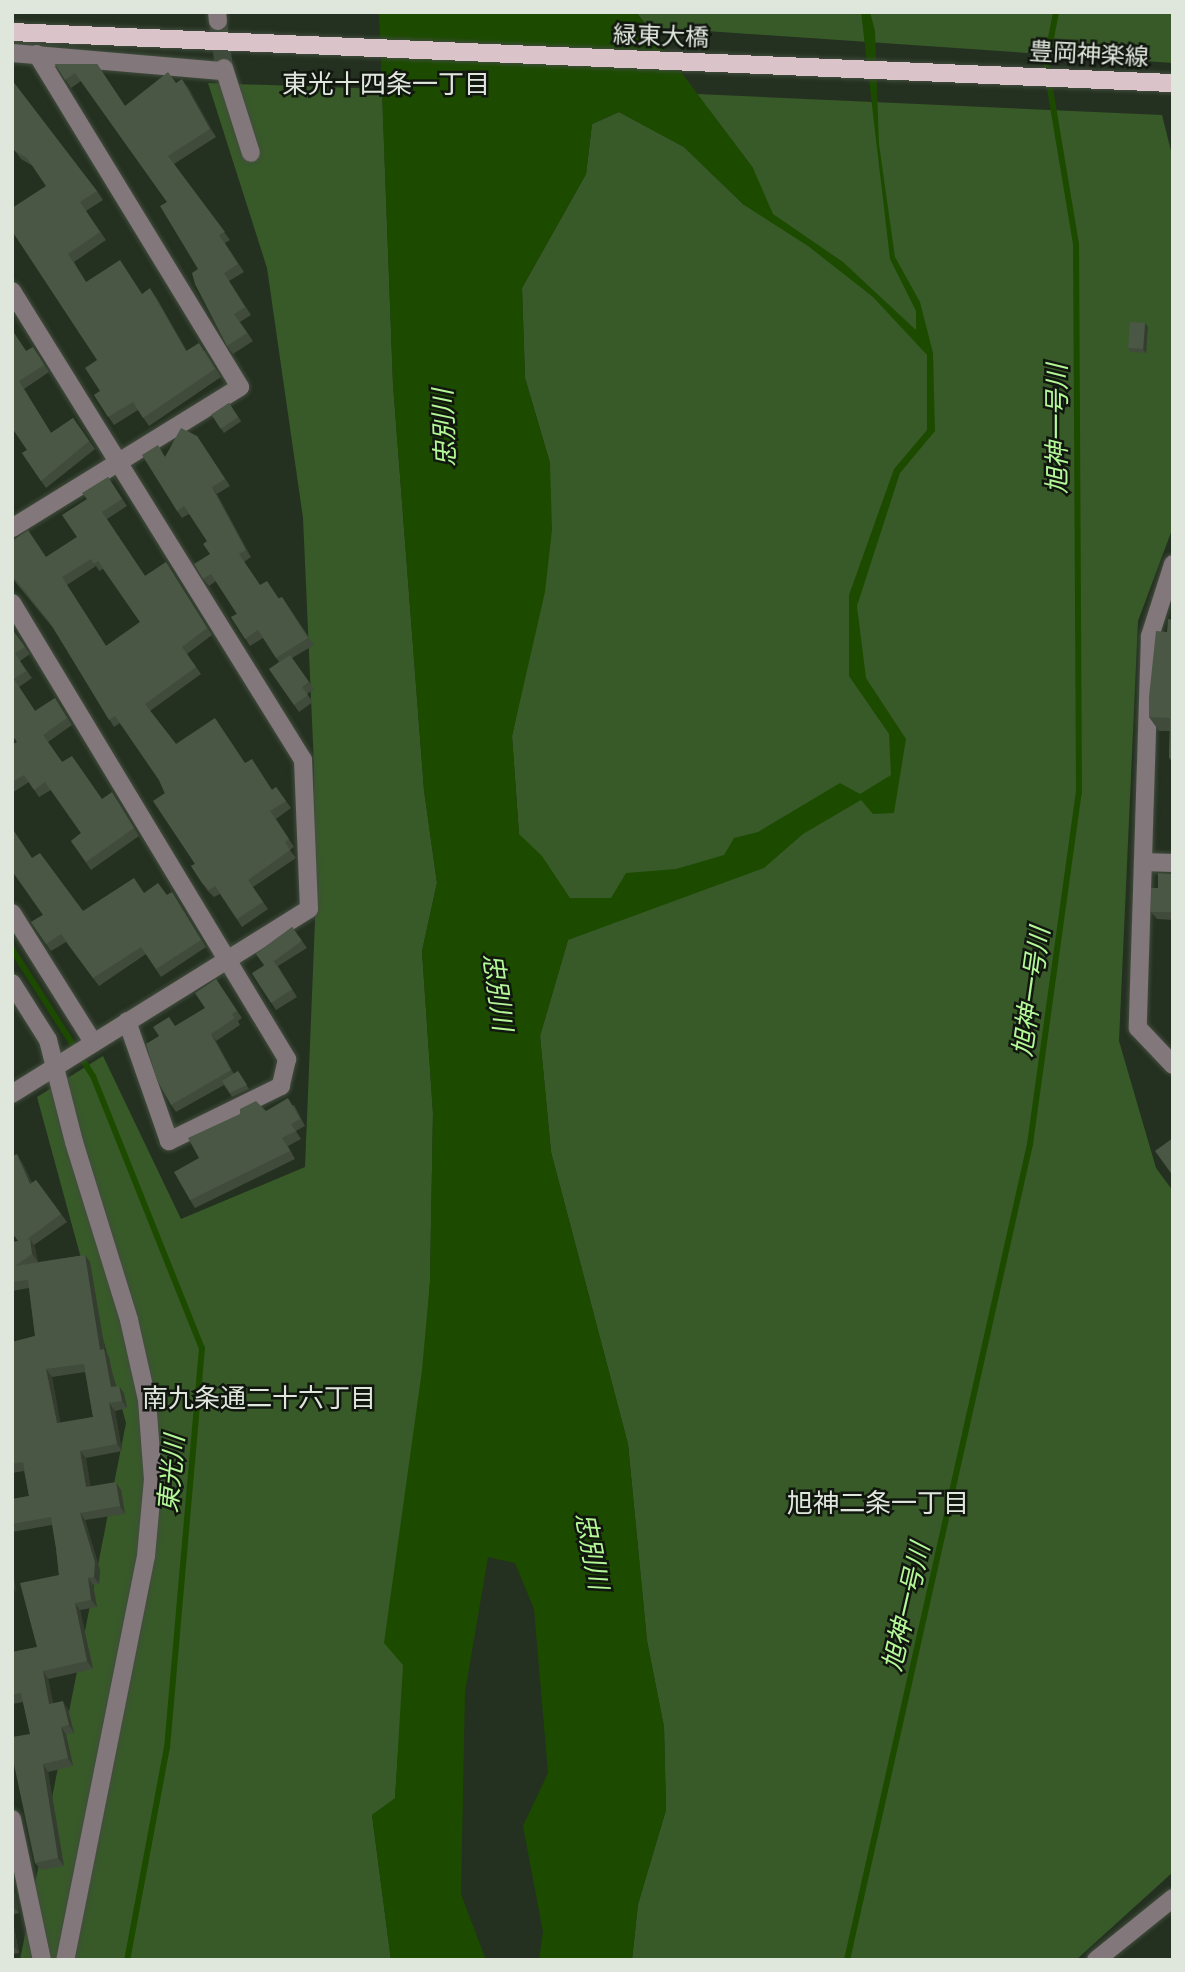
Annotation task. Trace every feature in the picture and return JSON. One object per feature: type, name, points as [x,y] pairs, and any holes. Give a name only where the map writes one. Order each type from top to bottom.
[{"type":"main road","name":"緑東大橋","points":[[12,32],[1003,75]]},
{"type":"main road","name":"豊岡神楽線","points":[[1003,75],[1173,83]]},
{"type":"street","points":[[12,53],[224,69],[251,153]]},
{"type":"street","points":[[12,528],[240,387],[37,54]]},
{"type":"street","points":[[12,291],[303,760],[309,908],[12,1094]]},
{"type":"street","points":[[1173,564],[1150,636],[1138,1028],[1173,1065]]},
{"type":"street","points":[[12,603],[287,1059],[281,1086],[169,1141],[127,1021]]},
{"type":"street","points":[[1144,862],[1173,863]]},
{"type":"street","points":[[12,912],[89,1044]]},
{"type":"street","points":[[12,983],[62,1062],[74,1142],[130,1320],[148,1399],[153,1479],[146,1556],[65,1960]]},
{"type":"street","points":[[12,1819],[42,1960]]},
{"type":"street","points":[[1096,1960],[1173,1898]]},
{"type":"shaded area","points":[[636,12],[1173,12],[1173,63],[648,27]]},
{"type":"shaded area","points":[[208,83],[382,89],[393,384],[424,790],[437,883],[422,951],[433,1113],[430,1281],[395,1799],[372,1815],[391,1960],[20,1960],[126,1423],[37,1097],[103,1056],[181,1219],[305,1167],[315,920],[314,766],[303,518],[267,268]]},
{"type":"shaded area","points":[[697,94],[1162,115],[1173,159],[1173,527],[1138,621],[1119,1041],[1156,1168],[1173,1191],[1173,1872],[1076,1960],[632,1960],[638,1904],[666,1810],[664,1727],[647,1641],[628,1444],[551,1152],[540,1036],[568,940],[519,834],[512,736],[524,680],[550,463],[525,378],[522,288],[586,174],[592,124],[619,112],[684,147],[744,205],[753,168]]},
{"type":"water","name":"忠別川","points":[[379,12],[636,12],[753,168],[773,214],[843,262],[916,330],[916,311],[890,259],[861,12],[870,12],[875,31],[879,144],[895,257],[920,302],[933,353],[935,431],[900,473],[857,606],[866,678],[906,739],[894,813],[873,814],[861,800],[803,834],[764,868],[568,940],[540,1036],[551,1152],[628,1444],[647,1641],[664,1727],[666,1810],[638,1904],[632,1960],[539,1960],[543,1932],[523,1826],[548,1773],[534,1609],[515,1563],[488,1557],[465,1692],[461,1894],[486,1960],[391,1960],[372,1815],[395,1798],[403,1665],[384,1643],[422,1370],[430,1281],[433,1113],[422,951],[437,883],[424,790],[393,384]],"holes":[[[619,112],[684,147],[744,205],[808,246],[873,297],[927,355],[927,430],[894,469],[849,595],[849,676],[889,734],[891,775],[860,794],[840,783],[758,832],[734,838],[724,855],[676,869],[626,873],[611,898],[570,898],[542,856],[519,834],[512,736],[545,592],[552,530],[550,463],[525,378],[522,288],[586,174],[592,124]]]},
{"type":"building","points":[[55,64],[97,64],[125,106],[168,72],[176,83],[182,79],[210,129],[168,156],[225,232],[219,235],[238,264],[224,273],[245,307],[234,314],[247,333],[227,346],[195,284],[192,273],[198,269],[160,206],[167,202],[75,73],[65,80]]},
{"type":"building","points":[[12,80],[97,191],[80,202],[100,232],[68,254],[86,282],[120,260],[142,294],[150,288],[186,351],[199,343],[215,369],[143,418],[133,402],[108,417],[94,395],[100,391],[85,368],[97,360],[12,231],[12,208],[46,186],[27,158],[12,147]]},
{"type":"building","points":[[1130,322],[1145,323],[1143,349],[1128,348]]},
{"type":"building","points":[[12,330],[26,351],[33,347],[44,365],[19,381],[51,433],[73,418],[89,441],[41,481],[22,453],[27,450],[12,428]]},
{"type":"building","points":[[229,403],[238,417],[221,429],[211,414]]},
{"type":"building","points":[[181,428],[197,436],[225,479],[212,487],[246,550],[239,554],[260,585],[267,581],[279,599],[282,597],[308,638],[276,658],[258,630],[245,639],[231,617],[237,614],[211,574],[203,579],[194,564],[210,554],[203,544],[207,541],[184,506],[177,511],[142,455],[158,445],[165,457]]},
{"type":"building","points":[[108,477],[122,499],[102,512],[145,576],[166,562],[207,628],[182,647],[196,667],[145,704],[176,744],[215,718],[245,763],[252,759],[272,790],[276,787],[286,801],[270,811],[289,839],[285,842],[290,850],[248,880],[263,902],[237,919],[215,886],[209,890],[202,883],[191,866],[195,864],[153,801],[165,793],[159,780],[115,716],[109,720],[51,624],[12,575],[12,541],[28,530],[46,557],[77,537],[62,515],[87,499],[82,493]],"holes":[[[91,559],[94,564],[98,561],[140,622],[106,646],[62,577]]]},
{"type":"building","points":[[1168,619],[1173,620],[1173,758],[1169,758],[1170,718],[1149,717],[1156,631],[1167,632]]},
{"type":"building","points":[[12,629],[25,647],[15,653],[26,671],[14,679],[35,711],[55,698],[67,718],[43,735],[62,762],[72,756],[102,799],[112,792],[134,828],[86,862],[71,841],[81,833],[45,782],[34,790],[24,775],[12,782],[12,745],[17,742],[12,735]]},
{"type":"building","points":[[290,655],[309,682],[302,687],[308,695],[294,705],[269,669]]},
{"type":"building","points":[[12,828],[32,858],[40,853],[83,911],[134,878],[144,893],[158,883],[167,895],[172,892],[201,940],[156,969],[141,947],[93,978],[61,934],[46,944],[31,922],[43,915],[12,871]]},
{"type":"building","points":[[1158,873],[1173,874],[1173,912],[1151,912],[1151,888],[1158,888]]},
{"type":"building","points":[[292,927],[302,941],[266,967],[256,953]]},
{"type":"building","points":[[273,960],[292,989],[271,1003],[252,974]]},
{"type":"building","points":[[216,979],[237,1011],[232,1014],[235,1018],[211,1034],[231,1070],[171,1105],[157,1080],[146,1044],[159,1036],[153,1027],[169,1017],[175,1026],[205,1008],[195,993]]},
{"type":"building","points":[[238,1071],[247,1085],[230,1093],[222,1081]]},
{"type":"building","points":[[288,1098],[300,1119],[291,1124],[296,1131],[282,1138],[290,1151],[190,1200],[174,1172],[199,1158],[188,1138],[240,1114],[240,1109],[256,1101],[266,1111]]},
{"type":"building","points":[[1173,1138],[1173,1176],[1155,1151]]},
{"type":"building","points":[[17,1154],[30,1184],[36,1180],[61,1214],[26,1240],[30,1239],[32,1254],[15,1266],[85,1255],[100,1350],[104,1349],[111,1387],[119,1386],[122,1401],[109,1403],[117,1444],[80,1451],[86,1487],[116,1482],[120,1506],[80,1513],[95,1562],[94,1577],[88,1578],[91,1600],[75,1603],[87,1661],[43,1671],[49,1704],[63,1701],[69,1725],[61,1727],[68,1758],[43,1764],[58,1858],[35,1863],[12,1755],[12,1737],[30,1734],[21,1693],[12,1695],[12,1652],[37,1647],[20,1583],[59,1575],[51,1517],[12,1524],[12,1499],[29,1496],[23,1462],[12,1464],[12,1342],[35,1336],[28,1280],[12,1282],[12,1242],[18,1241],[12,1233],[12,1156]],"holes":[[[84,1364],[93,1417],[57,1423],[46,1369]]]},
{"type":"waterway","name":"旭神一号川","points":[[847,1960],[1030,1144],[1079,792],[1076,244],[1046,64],[1056,12]]},
{"type":"waterway","name":"東光川","points":[[12,949],[93,1076],[202,1348],[167,1747],[127,1960]]},
{"type":"tunnel","points":[[218,21],[224,68]]},
{"type":"district","name":"東光十四条一丁目","points":[[386,85]]},
{"type":"district","name":"南九条通二十六丁目","points":[[259,1399]]},
{"type":"district","name":"旭神二条一丁目","points":[[878,1504]]}]
